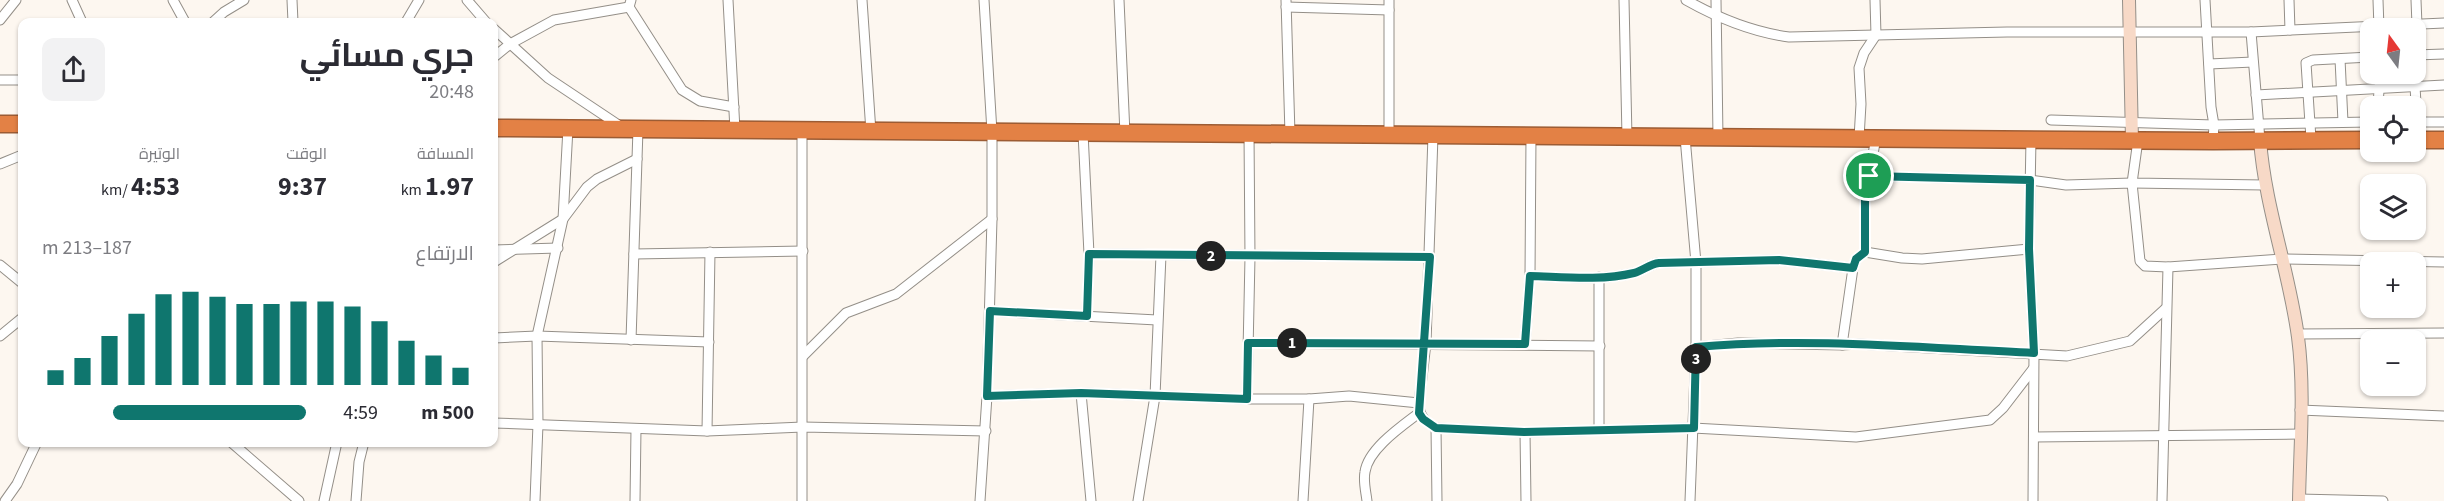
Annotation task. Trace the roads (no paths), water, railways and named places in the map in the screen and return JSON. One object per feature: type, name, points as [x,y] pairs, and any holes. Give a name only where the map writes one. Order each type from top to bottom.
[{"type":"highway","points":[[0,124],[18,124]]},
{"type":"highway","points":[[498,128],[2135,140],[2214,133],[2311,131],[2360,138]]},
{"type":"highway","points":[[2426,140],[2444,140]]},
{"type":"street","points":[[0,20],[16,0]]},
{"type":"street","points":[[72,0],[80,18]]},
{"type":"street","points":[[173,0],[183,18]]},
{"type":"street","points":[[224,12],[228,0]]},
{"type":"street","points":[[217,18],[244,0]]},
{"type":"street","points":[[292,0],[292,18]]},
{"type":"street","points":[[408,18],[419,0]]},
{"type":"street","points":[[467,0],[483,18]]},
{"type":"street","points":[[728,0],[735,130]]},
{"type":"street","points":[[862,0],[871,132]]},
{"type":"street","points":[[980,501],[986,431],[993,219],[992,132],[984,0]]},
{"type":"street","points":[[1119,0],[1125,134]]},
{"type":"street","points":[[1624,0],[1627,137]]},
{"type":"street","points":[[1686,0],[1716,17],[1774,35],[1789,37],[2251,32],[2360,28]]},
{"type":"street","points":[[1716,0],[1719,137]]},
{"type":"street","points":[[1865,252],[1865,196],[1869,176],[1868,138],[1861,104],[1859,68],[1864,53],[1876,35],[1875,0]]},
{"type":"street","points":[[2129,0],[2131,122],[2135,140],[2132,183],[2140,261],[2145,266],[2168,267],[2282,259],[2444,262]]},
{"type":"street","points":[[2051,120],[2131,122],[2214,133],[2205,0]]},
{"type":"street","points":[[2289,0],[2290,30]]},
{"type":"street","points":[[2378,0],[2379,18]]},
{"type":"street","points":[[2416,0],[2417,18]]},
{"type":"street","points":[[498,54],[510,44],[554,20],[630,3],[682,90],[700,102],[734,107]]},
{"type":"street","points":[[1290,134],[1286,3],[1389,5],[1389,135]]},
{"type":"street","points":[[2426,24],[2444,23]]},
{"type":"street","points":[[2251,32],[2264,185],[2298,334],[2299,500],[2383,501]]},
{"type":"street","points":[[498,33],[567,92],[632,129],[637,159],[631,340]]},
{"type":"street","points":[[2426,55],[2444,54]]},
{"type":"street","points":[[2360,58],[2313,60],[2306,63],[2311,131],[2343,122],[2360,122]]},
{"type":"street","points":[[2340,59],[2343,122]]},
{"type":"street","points":[[2209,64],[2253,63]]},
{"type":"street","points":[[0,80],[18,80]]},
{"type":"street","points":[[2378,96],[2379,84]]},
{"type":"street","points":[[2256,95],[2444,85]]},
{"type":"street","points":[[2415,86],[2415,96]]},
{"type":"street","points":[[2426,122],[2444,122]]},
{"type":"street","points":[[535,501],[538,424],[537,336],[563,219],[568,128]]},
{"type":"street","points":[[802,132],[802,501]]},
{"type":"street","points":[[1083,133],[1089,254],[1087,316]]},
{"type":"street","points":[[1247,399],[1250,257],[1249,133]]},
{"type":"street","points":[[1433,135],[1426,343],[1419,408],[1423,419],[1436,428],[1524,432],[1694,428],[1856,437],[1978,423],[1997,415],[2032,369]]},
{"type":"street","points":[[1525,344],[1530,276],[1531,136]]},
{"type":"street","points":[[1685,137],[1696,263],[1694,428],[1690,501]]},
{"type":"street","points":[[2031,139],[2029,249],[2034,353],[2032,369],[2033,501]]},
{"type":"street","points":[[0,165],[18,157]]},
{"type":"street","points":[[498,259],[563,219],[593,182],[637,159]]},
{"type":"street","points":[[1869,176],[2030,180],[2066,185],[2132,183],[2264,185]]},
{"type":"street","points":[[803,356],[846,313],[896,294],[993,219]]},
{"type":"street","points":[[498,250],[558,248]]},
{"type":"street","points":[[1842,345],[1853,268],[1856,259],[1865,252],[1922,259],[2029,249]]},
{"type":"street","points":[[634,254],[803,251]]},
{"type":"street","points":[[707,431],[710,252]]},
{"type":"street","points":[[1089,254],[1430,257]]},
{"type":"street","points":[[1138,501],[1155,396],[1161,255]]},
{"type":"street","points":[[1530,276],[1599,277],[1634,273],[1656,263],[1779,260],[1853,268]]},
{"type":"street","points":[[0,265],[18,280]]},
{"type":"street","points":[[2162,501],[2165,309],[2168,267]]},
{"type":"street","points":[[1599,277],[1599,429]]},
{"type":"street","points":[[1696,347],[1738,343],[1842,345],[2067,356],[2130,342],[2165,309]]},
{"type":"street","points":[[990,311],[1157,320]]},
{"type":"street","points":[[0,336],[18,321]]},
{"type":"street","points":[[2298,334],[2444,333]]},
{"type":"street","points":[[498,338],[537,336],[709,342]]},
{"type":"street","points":[[1248,343],[1600,346]]},
{"type":"street","points":[[987,396],[1081,393],[1247,399],[1368,397],[1419,408]]},
{"type":"street","points":[[1081,393],[1091,501]]},
{"type":"street","points":[[1303,501],[1309,399]]},
{"type":"street","points":[[1367,501],[1364,476],[1370,458],[1419,408]]},
{"type":"street","points":[[2300,410],[2444,416]]},
{"type":"street","points":[[498,423],[707,431],[803,427],[986,431]]},
{"type":"street","points":[[1436,428],[1437,501]]},
{"type":"street","points":[[635,501],[636,429]]},
{"type":"street","points":[[1524,432],[1526,501]]},
{"type":"street","points":[[2034,437],[2300,434]]},
{"type":"street","points":[[5,501],[17,484],[35,447]]},
{"type":"street","points":[[239,447],[299,501]]},
{"type":"street","points":[[324,501],[336,447]]},
{"type":"street","points":[[356,501],[359,462],[363,447]]}]
